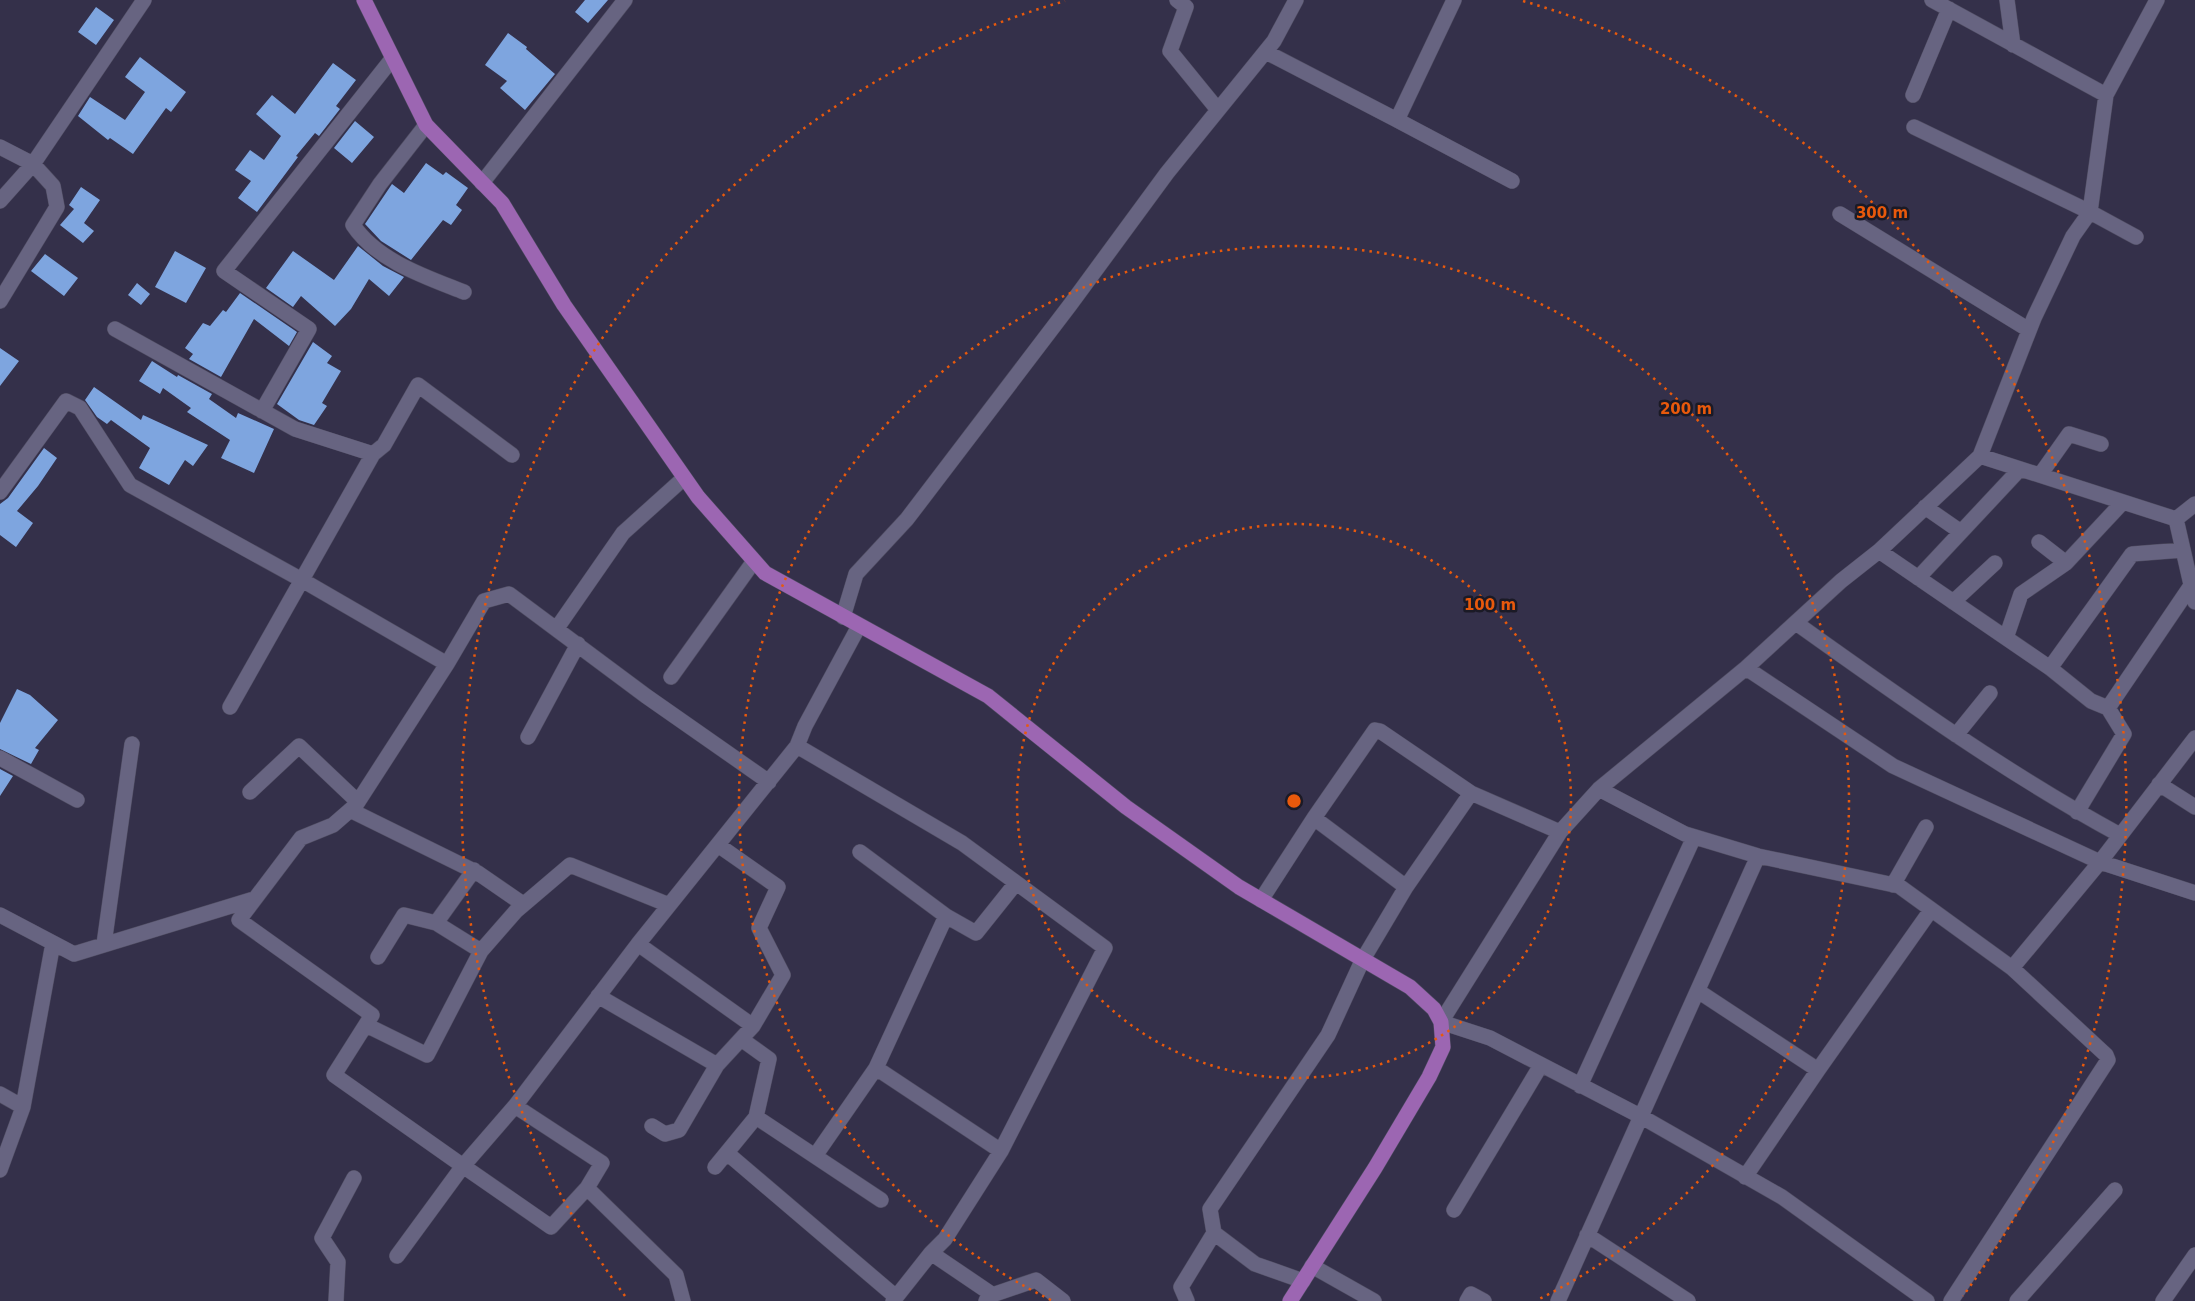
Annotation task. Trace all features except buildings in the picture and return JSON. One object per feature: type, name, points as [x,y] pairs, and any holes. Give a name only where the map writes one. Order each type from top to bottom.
[{"type":"main road","points":[[364,0],[426,126],[502,203],[564,305],[684,478],[698,497],[765,573],[988,696],[1126,807],[1240,887],[1362,961],[1410,987],[1434,1009],[1441,1022],[1443,1047],[1429,1077],[1375,1168],[1290,1301]]},
{"type":"street","points":[[0,201],[33,164],[144,0]]},
{"type":"street","points":[[482,182],[625,0]]},
{"type":"street","points":[[1177,0],[1186,7],[1170,51],[1218,110]]},
{"type":"street","points":[[842,617],[856,574],[907,519],[1167,173],[1266,52],[1296,0]]},
{"type":"street","points":[[1397,120],[1454,0]]},
{"type":"street","points":[[1932,0],[2106,95]]},
{"type":"street","points":[[2007,0],[2014,45]]},
{"type":"street","points":[[1927,1301],[1782,1196],[1745,1177],[1642,1117],[1490,1038],[1441,1022],[1560,832],[1599,789],[1746,668],[1841,581],[1879,551],[1980,456],[2029,330],[2073,236],[2090,212],[2106,95],[2157,0]]},
{"type":"street","points":[[1913,95],[1949,9]]},
{"type":"street","points":[[1266,52],[1512,182]]},
{"type":"street","points":[[262,411],[309,328],[224,271],[392,59]]},
{"type":"street","points":[[426,126],[380,184],[353,225],[359,234],[382,252],[416,273],[464,292]]},
{"type":"street","points":[[1914,127],[2090,212],[2136,237]]},
{"type":"street","points":[[0,147],[33,164],[53,186],[57,208],[0,301]]},
{"type":"street","points":[[1840,214],[2029,330]]},
{"type":"street","points":[[115,329],[294,429],[372,454]]},
{"type":"street","points":[[230,707],[372,454],[384,444],[418,385],[512,455]]},
{"type":"street","points":[[0,492],[66,401],[80,408],[130,485],[302,580],[447,664]]},
{"type":"street","points":[[2040,475],[2069,434],[2101,444]]},
{"type":"street","points":[[1980,456],[2176,519]]},
{"type":"street","points":[[1918,578],[2020,469]]},
{"type":"street","points":[[557,628],[623,533],[684,478]]},
{"type":"street","points":[[2006,638],[2021,594],[2066,563],[2122,502]]},
{"type":"street","points":[[2176,519],[2195,504]]},
{"type":"street","points":[[1925,507],[1961,532]]},
{"type":"street","points":[[2176,519],[2190,587],[2195,602]]},
{"type":"street","points":[[2039,542],[2066,563]]},
{"type":"street","points":[[2050,668],[2132,554],[2182,550]]},
{"type":"street","points":[[1879,551],[2050,668],[2091,701],[2108,708],[2124,734],[2077,812]]},
{"type":"street","points":[[671,677],[754,561]]},
{"type":"street","points":[[1953,602],[1995,563]]},
{"type":"street","points":[[2108,708],[2190,587]]},
{"type":"street","points":[[515,1106],[602,1163],[587,1188],[551,1227],[334,1075],[372,1015],[239,920],[301,838],[333,825],[354,806],[447,664],[484,601],[509,594],[646,696],[769,782]]},
{"type":"street","points":[[1796,623],[1919,711],[2077,812],[2120,835]]},
{"type":"street","points":[[397,1256],[463,1166],[515,1106],[638,944],[797,746],[805,726],[859,626]]},
{"type":"street","points":[[528,737],[578,644]]},
{"type":"street","points":[[1746,668],[1893,766],[2100,862],[2195,893]]},
{"type":"street","points":[[1956,735],[1990,694]]},
{"type":"street","points":[[1261,900],[1314,818],[1375,730],[1380,731],[1471,793],[1560,832]]},
{"type":"street","points":[[2012,968],[2100,862],[2195,738]]},
{"type":"street","points":[[104,944],[132,744]]},
{"type":"street","points":[[250,792],[299,746],[354,806],[474,870],[523,904]]},
{"type":"street","points":[[727,1153],[895,1299],[945,1239],[1001,1151],[1105,948],[962,843],[797,746]]},
{"type":"street","points":[[0,758],[76,800]]},
{"type":"street","points":[[2159,784],[2195,807]]},
{"type":"street","points":[[1599,789],[1694,837],[1758,856],[1899,886],[2012,968],[2106,1055],[2108,1060],[1950,1301]]},
{"type":"street","points":[[1188,1301],[1181,1287],[1214,1233],[1210,1209],[1328,1035],[1362,961],[1406,887],[1471,793]]},
{"type":"street","points":[[1314,818],[1406,887]]},
{"type":"street","points":[[1893,885],[1926,827]]},
{"type":"street","points":[[1580,1086],[1694,837]]},
{"type":"street","points":[[652,1126],[665,1134],[679,1130],[716,1065],[753,1026],[783,975],[759,928],[778,887],[718,845]]},
{"type":"street","points":[[860,852],[946,916],[976,933],[1016,883]]},
{"type":"street","points":[[1558,1301],[1758,856]]},
{"type":"street","points":[[366,1025],[427,1055],[481,951],[523,904],[570,865],[670,905]]},
{"type":"street","points":[[436,923],[474,870]]},
{"type":"street","points":[[0,915],[74,954],[254,899]]},
{"type":"street","points":[[1745,1177],[1931,910]]},
{"type":"street","points":[[378,957],[404,915],[436,923],[481,951]]},
{"type":"street","points":[[815,1156],[876,1068],[946,916]]},
{"type":"street","points":[[0,1170],[23,1107],[53,942]]},
{"type":"street","points":[[638,944],[753,1026]]},
{"type":"street","points":[[1698,991],[1818,1070]]},
{"type":"street","points":[[598,996],[716,1065]]},
{"type":"street","points":[[715,1167],[756,1117],[769,1059],[741,1039]]},
{"type":"street","points":[[1454,1210],[1541,1065]]},
{"type":"street","points":[[876,1068],[1001,1151]]},
{"type":"street","points":[[0,1094],[23,1107]]},
{"type":"street","points":[[756,1117],[881,1200]]},
{"type":"street","points":[[336,1301],[338,1262],[322,1238],[354,1178]]},
{"type":"street","points":[[587,1188],[676,1274],[683,1301]]},
{"type":"street","points":[[2017,1301],[2115,1190]]},
{"type":"street","points":[[1214,1233],[1255,1264],[1303,1281]]},
{"type":"street","points":[[1587,1235],[1688,1301]]},
{"type":"street","points":[[931,1254],[990,1293],[988,1298]]},
{"type":"street","points":[[2163,1301],[2195,1255]]},
{"type":"street","points":[[1312,1266],[1374,1301]]},
{"type":"street","points":[[988,1298],[1036,1280],[1063,1301]]},
{"type":"street","points":[[1466,1301],[1472,1294],[1484,1301]]}]
